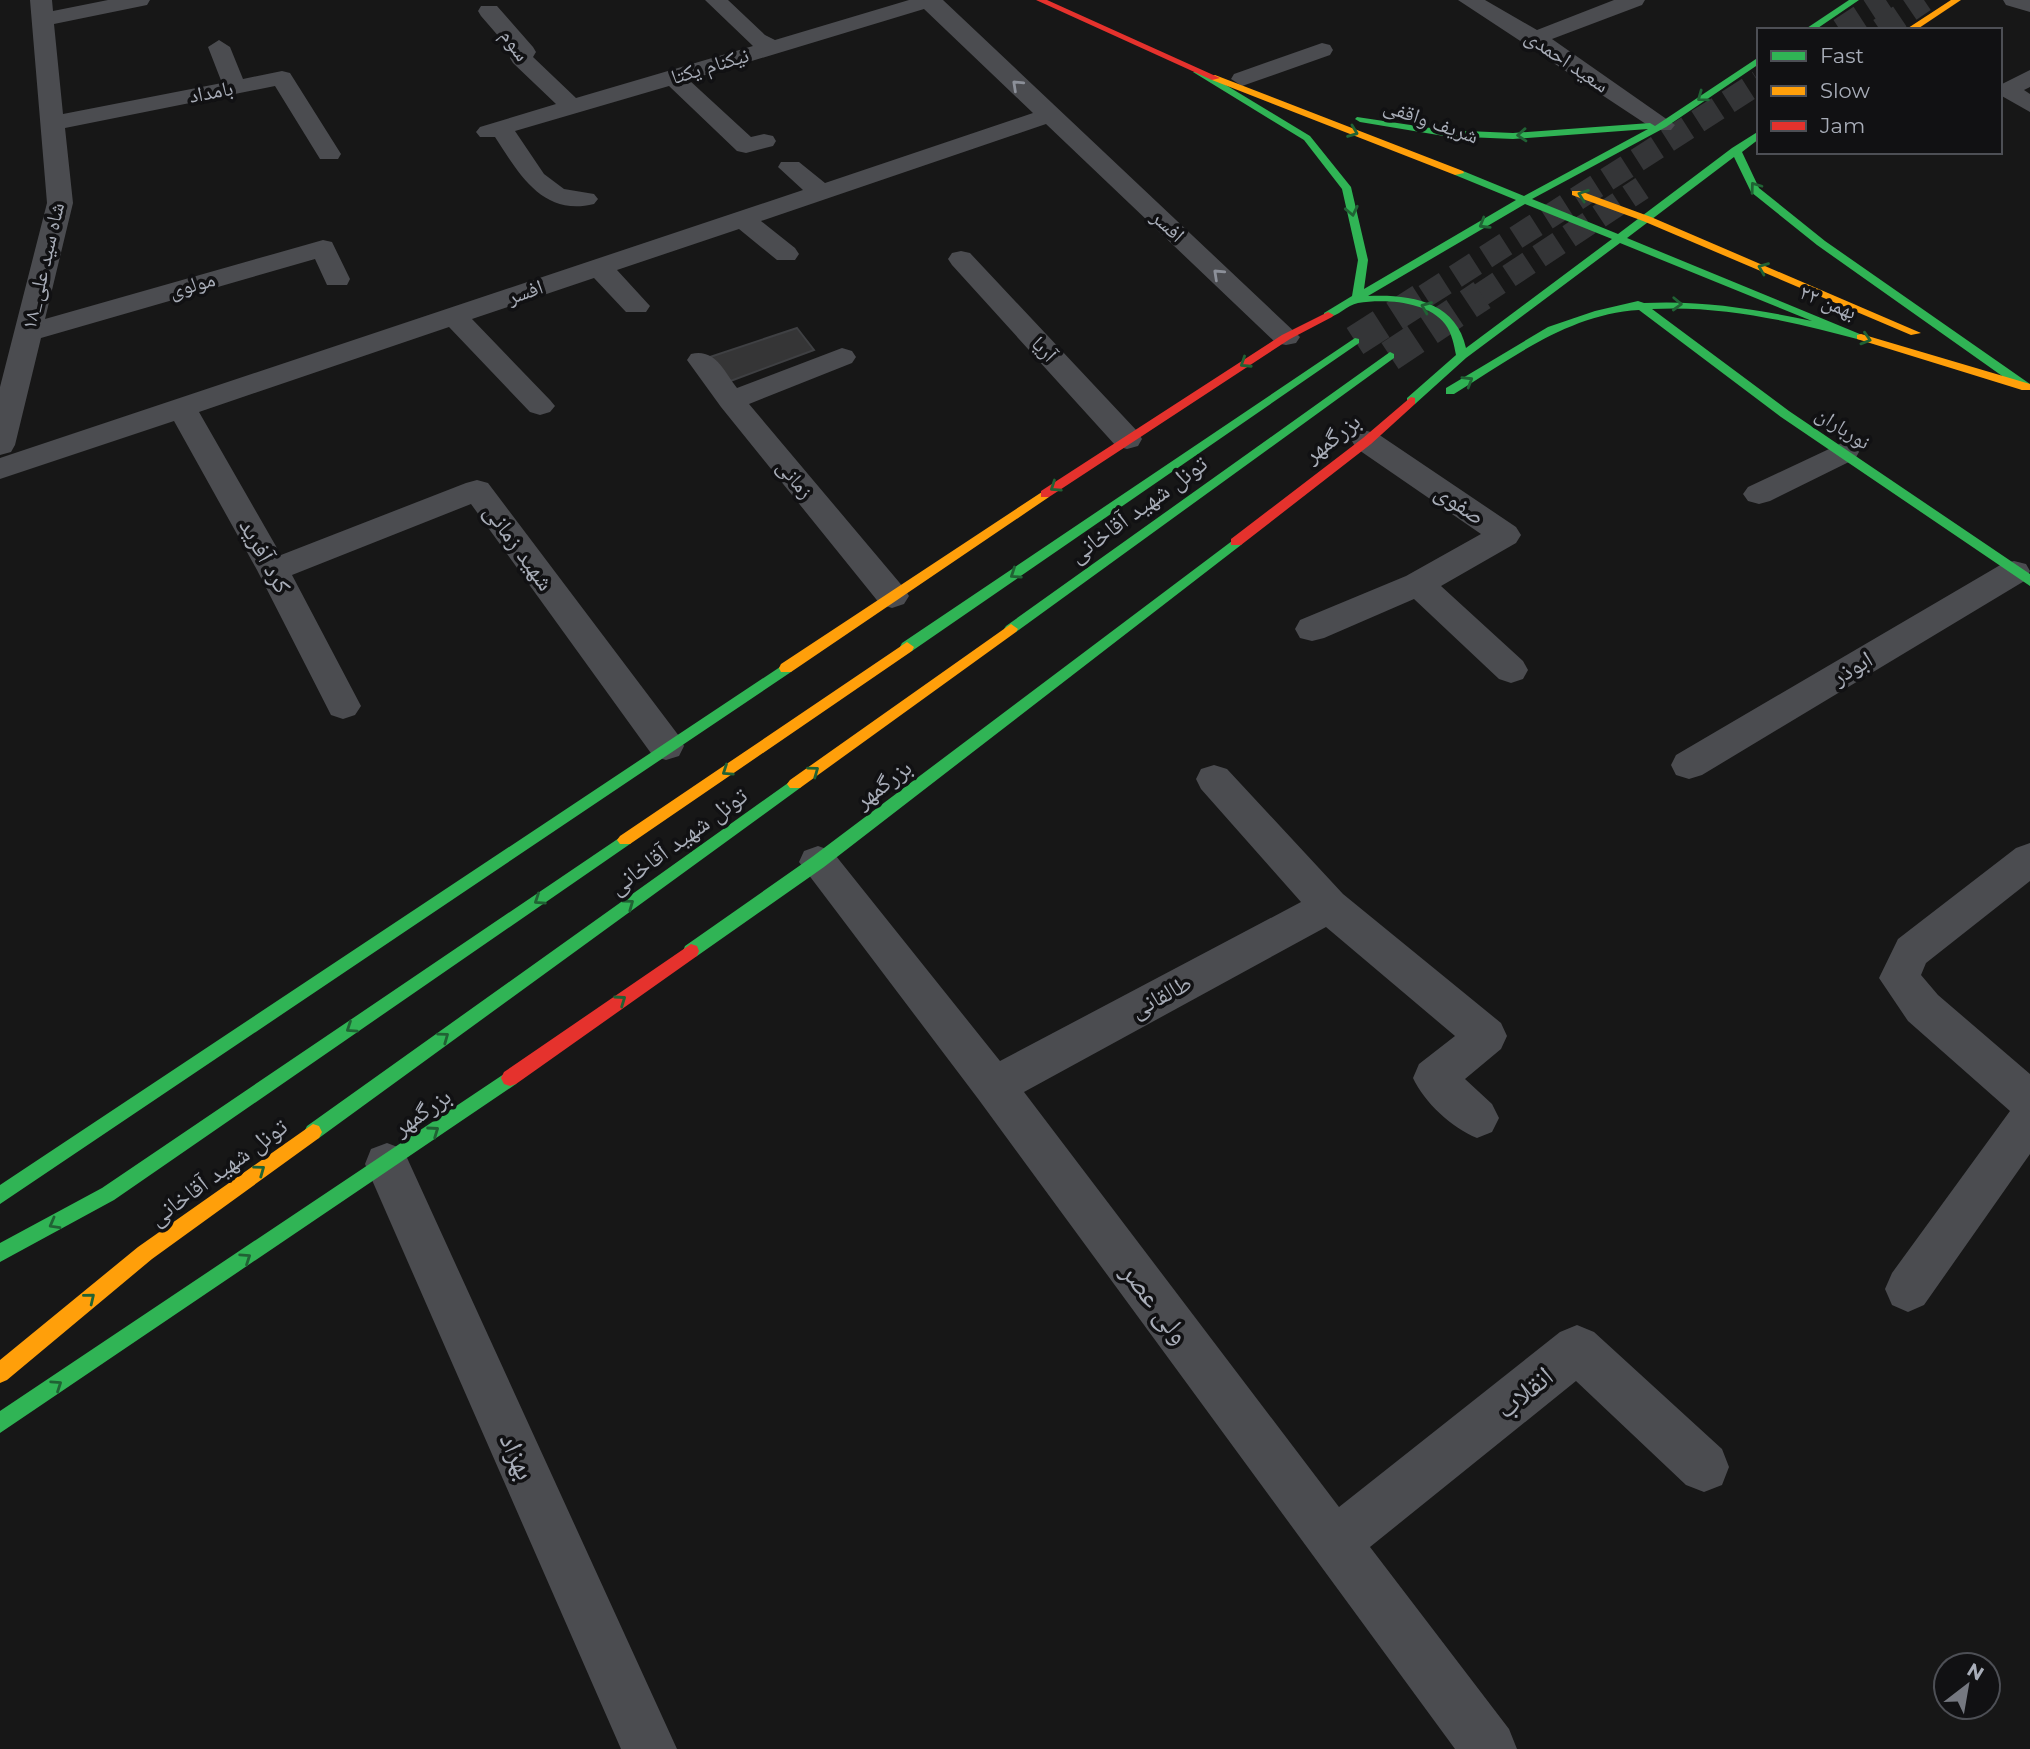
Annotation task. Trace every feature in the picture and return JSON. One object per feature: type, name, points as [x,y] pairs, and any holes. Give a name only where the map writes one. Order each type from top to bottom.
[{"type":"main road","name":"شریف واقفی","points":[[1040,0],[1198,72],[1622,239]]},
{"type":"main road","points":[[1914,28],[1957,0]]},
{"type":"main road","points":[[1811,28],[1845,2]]},
{"type":"main road","points":[[0,1195],[1127,439],[1286,337],[1357,300],[1525,199],[1663,125],[1757,61]]},
{"type":"main road","name":"شریف واقفی","points":[[1198,72],[1242,79],[1450,149]]},
{"type":"main road","points":[[1198,72],[1307,138],[1348,189],[1363,260],[1357,300]]},
{"type":"main road","points":[[1360,119],[1444,133],[1513,136],[1663,125]]},
{"type":"main road","name":"بزرگمهر","points":[[0,1423],[387,1164],[818,862],[1367,441],[1462,356],[1622,239],[1757,135]]},
{"type":"main road","points":[[1736,150],[1755,190],[1821,243],[2029,387]]},
{"type":"main road","points":[[1527,175],[1647,219]]},
{"type":"main road","name":"۲۲ بهمن","points":[[1647,219],[1876,314],[2029,387]]},
{"type":"main road","name":"۲۲ بهمن","points":[[1622,239],[1842,331],[2029,387]]},
{"type":"main road","points":[[1357,300],[1383,297],[1410,300],[1435,310],[1454,324],[1463,340],[1462,356]]},
{"type":"main road","points":[[1367,441],[1564,324],[1637,303],[1684,304],[1751,312],[1842,331]]},
{"type":"main road","name":"نورباران","points":[[1637,303],[1785,414],[2022,576]]},
{"type":"main road","name":"تونل شهید آقاخانی","points":[[0,1253],[108,1194],[1355,341]]},
{"type":"main road","name":"تونل شهید آقاخانی","points":[[0,1373],[145,1253],[1390,356]]},
{"type":"street","points":[[42,10],[139,0]]},
{"type":"street","points":[[716,0],[757,40],[774,47]]},
{"type":"street","name":"سعید احمدی","points":[[1469,0],[1535,38],[1663,125]]},
{"type":"street","points":[[1535,38],[1634,0]]},
{"type":"street","points":[[2014,0],[2030,6]]},
{"type":"street","name":"نیکنام یکتا","points":[[585,199],[557,196],[524,183],[495,130],[930,1]]},
{"type":"street","name":"افسر","points":[[930,1],[1286,337]]},
{"type":"street","name":"۱۸_شاه سید علی","points":[[0,445],[60,203],[42,10]]},
{"type":"street","name":"سوم","points":[[489,10],[525,52],[522,58],[572,107]]},
{"type":"street","points":[[219,47],[234,88]]},
{"type":"street","points":[[1242,79],[1322,50]]},
{"type":"street","points":[[2002,66],[2030,77]]},
{"type":"street","points":[[673,77],[746,146],[764,141]]},
{"type":"street","points":[[2030,77],[2007,90],[2030,105]]},
{"type":"street","name":"بامداد","points":[[52,123],[282,78],[329,154]]},
{"type":"street","name":"افسر","points":[[0,469],[1050,116]]},
{"type":"street","points":[[790,167],[821,192]]},
{"type":"street","points":[[743,219],[786,254]]},
{"type":"street","name":"مولوی","points":[[28,333],[323,247],[337,279]]},
{"type":"street","name":"آریا","points":[[961,259],[1127,439]]},
{"type":"street","points":[[599,267],[636,306]]},
{"type":"street","points":[[454,316],[540,406]]},
{"type":"street","points":[[731,401],[842,356]]},
{"type":"street","name":"زمانی","points":[[701,360],[731,401],[892,596]]},
{"type":"street","name":"کرد آفرید","points":[[182,408],[273,570],[343,706]]},
{"type":"street","name":"صفوی","points":[[1312,629],[1418,584],[1505,535],[1367,441]]},
{"type":"street","points":[[1759,494],[1843,452]]},
{"type":"street","name":"شهید زمانی","points":[[273,570],[477,490],[666,746]]},
{"type":"street","name":"ابوذر","points":[[1689,765],[2022,576]]},
{"type":"street","points":[[1418,584],[1511,670]]},
{"type":"street","points":[[1214,779],[1329,906],[1486,1036],[1434,1078],[1478,1118]]},
{"type":"street","points":[[2030,859],[1912,951],[1899,978],[1923,1009],[2030,1101]]},
{"type":"street","name":"ولی عصر","points":[[818,862],[994,1086],[1489,1749]]},
{"type":"street","name":"طالقانی","points":[[994,1086],[1329,906]]},
{"type":"street","points":[[1908,1289],[2030,1118]]},
{"type":"street","name":"بهزاد","points":[[387,1164],[649,1749]]},
{"type":"street","name":"انقلاب","points":[[1335,1543],[1577,1349],[1704,1467]]},
{"type":"building","points":[[797,328],[814,350],[725,383],[701,360]]},
{"type":"tunnel","points":[[1843,28],[1886,0]]},
{"type":"tunnel","points":[[1883,28],[1924,0]]},
{"type":"tunnel","points":[[1425,296],[1757,83]]},
{"type":"tunnel","points":[[1479,296],[1642,188]]},
{"type":"tunnel","points":[[1355,341],[1427,295]]},
{"type":"tunnel","points":[[1390,356],[1482,295]]},
{"type":"traffic: fast","points":[[1811,28],[1855,0]]},
{"type":"traffic: fast","points":[[1328,315],[1525,199],[1663,125],[1757,61]]},
{"type":"traffic: fast","points":[[1198,72],[1307,138],[1347,189],[1363,260],[1357,300],[1410,301],[1439,312],[1450,323],[1458,337],[1462,356]]},
{"type":"traffic: fast","points":[[1360,119],[1444,133],[1513,136],[1650,126]]},
{"type":"traffic: fast","points":[[1411,401],[1462,356],[1757,135]]},
{"type":"traffic: fast","points":[[1736,150],[1755,190],[1821,243],[2026,387]]},
{"type":"traffic: fast","points":[[1459,173],[1861,337]]},
{"type":"traffic: fast","points":[[1638,304],[1785,414],[2030,581]]},
{"type":"traffic: fast","points":[[1450,391],[1522,346],[1565,324],[1599,313],[1634,307],[1703,306],[1773,316],[1842,331]]},
{"type":"traffic: fast","points":[[907,647],[1355,341]]},
{"type":"traffic: fast","points":[[1011,629],[1390,356]]},
{"type":"traffic: fast","points":[[691,951],[818,862],[1236,542]]},
{"type":"traffic: fast","points":[[0,1195],[786,668]]},
{"type":"traffic: fast","points":[[313,1132],[795,784]]},
{"type":"traffic: fast","points":[[0,1253],[108,1194],[625,840]]},
{"type":"traffic: fast","points":[[0,1423],[510,1078]]},
{"type":"traffic: slow","points":[[1912,28],[1957,0]]},
{"type":"traffic: slow","points":[[1215,78],[1459,173]]},
{"type":"traffic: slow","points":[[1576,193],[1647,219],[1915,333]]},
{"type":"traffic: slow","points":[[1861,337],[2026,387]]},
{"type":"traffic: slow","points":[[786,668],[1045,494]]},
{"type":"traffic: slow","points":[[795,784],[1011,629]]},
{"type":"traffic: slow","points":[[625,840],[907,647]]},
{"type":"traffic: slow","points":[[0,1373],[145,1253],[313,1132]]},
{"type":"traffic: jam","points":[[1040,0],[1215,78]]},
{"type":"traffic: jam","points":[[1045,494],[1286,337],[1328,315]]},
{"type":"traffic: jam","points":[[1236,542],[1367,441],[1411,401]]},
{"type":"traffic: jam","points":[[510,1078],[691,951]]}]
